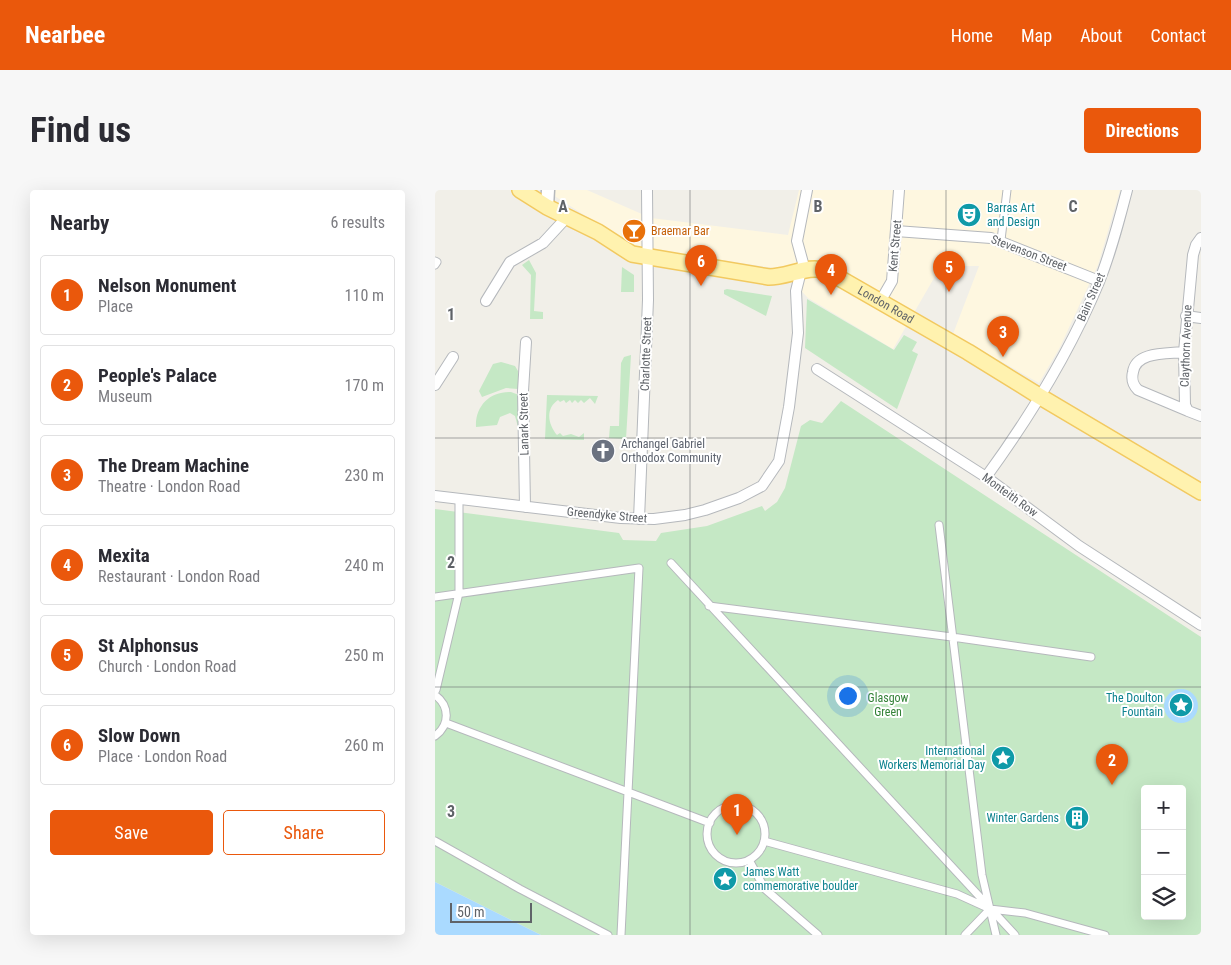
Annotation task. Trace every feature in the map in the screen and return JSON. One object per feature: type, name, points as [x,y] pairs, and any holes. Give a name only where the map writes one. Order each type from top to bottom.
[{"type":"main road","name":"London Road","points":[[520,190],[547,207],[598,232],[632,254],[769,277],[817,268],[822,269],[881,300],[1201,492]]},
{"type":"street","points":[[547,207],[548,190]]},
{"type":"street","name":"Charlotte Street","points":[[639,519],[649,300],[647,190]]},
{"type":"street","name":"Greendyke Street","points":[[435,496],[639,519],[685,515],[721,505],[756,490],[775,470],[780,458],[794,368],[798,327],[797,291],[803,263],[797,241],[807,190]]},
{"type":"street","name":"Kent Street","points":[[881,300],[892,281],[899,190]]},
{"type":"street","points":[[1001,240],[1007,190]]},
{"type":"street","name":"Bain Street","points":[[986,477],[1016,436],[1079,324],[1099,281],[1127,190]]},
{"type":"street","points":[[486,301],[510,262],[543,243],[567,217]]},
{"type":"street","name":"Stevenson Street","points":[[896,231],[980,236],[1001,240],[1099,281]]},
{"type":"street","name":"Claythorn Avenue","points":[[1188,411],[1185,402],[1184,352],[1186,316],[1193,255],[1201,238]]},
{"type":"street","points":[[435,261],[437,262],[435,265]]},
{"type":"street","points":[[1186,316],[1201,318]]},
{"type":"street","name":"Lanark Street","points":[[525,507],[523,391],[526,342]]},
{"type":"street","points":[[1184,352],[1147,356],[1136,364],[1132,377],[1133,385],[1138,390],[1201,416]]},
{"type":"street","points":[[435,385],[453,357]]},
{"type":"street","name":"Monteith Row","points":[[817,369],[986,477],[1079,546],[1201,625]]},
{"type":"street","points":[[435,736],[446,723],[446,709],[436,693],[459,593],[459,499]]},
{"type":"street","points":[[939,525],[982,875],[996,935]]},
{"type":"street","points":[[671,563],[1015,935]]},
{"type":"street","points":[[435,597],[639,568],[621,935]]},
{"type":"street","points":[[709,606],[1091,657]]},
{"type":"street","points":[[446,723],[710,823]]},
{"type":"street","points":[[726,807],[745,807],[757,814],[763,822],[764,841],[757,854],[749,860],[730,862],[717,855],[709,843],[710,823],[718,812],[726,807]]},
{"type":"street","points":[[435,841],[520,889],[608,935]]},
{"type":"street","points":[[764,841],[957,894],[990,909],[1025,913],[1105,935]]},
{"type":"street","points":[[749,860],[765,889],[818,935]]},
{"type":"street","points":[[965,935],[990,909]]},
{"type":"shaded area","points":[[552,190],[587,190],[651,218],[788,235],[799,190],[1120,190],[1098,265],[1060,347],[1039,383],[953,334],[979,266],[941,266],[893,349],[808,298],[781,269],[634,247],[553,195]]},
{"type":"green space","points":[[529,260],[536,273],[534,311],[543,312],[543,319],[530,319],[531,275],[522,265]]},
{"type":"green space","points":[[622,267],[634,275],[634,292],[621,292]]},
{"type":"green space","points":[[724,290],[772,296],[766,316],[724,294]]},
{"type":"green space","points":[[807,299],[894,350],[904,335],[917,342],[912,351],[918,354],[897,409],[805,348]]},
{"type":"green space","points":[[631,355],[626,439],[609,438],[610,426],[619,426],[621,363],[624,357]]},
{"type":"green space","points":[[501,362],[515,366],[518,371],[518,389],[506,388],[482,397],[479,391],[493,364]]},
{"type":"green space","points":[[511,392],[519,395],[518,418],[523,428],[524,445],[518,445],[518,427],[515,416],[510,413],[500,417],[497,425],[476,427],[478,413],[485,401],[497,394]]},
{"type":"green space","points":[[547,395],[598,396],[595,404],[590,398],[584,403],[581,400],[578,403],[575,400],[572,403],[570,400],[566,403],[564,400],[560,402],[558,400],[551,408],[549,417],[557,435],[560,433],[563,436],[571,434],[579,437],[584,433],[584,440],[545,439]]},
{"type":"green space","name":"Glasgow Green","points":[[841,401],[1201,637],[1201,935],[541,935],[435,882],[435,509],[619,533],[623,540],[656,541],[661,533],[707,526],[762,506],[765,511],[777,502],[785,488],[801,426],[810,420],[822,423]]},
{"type":"water","name":"The Doulton Fountain","points":[[1181,689],[1188,690],[1193,694],[1197,699],[1197,713],[1193,718],[1188,722],[1181,723],[1174,722],[1169,718],[1165,713],[1164,706],[1165,699],[1169,694],[1174,690]]},
{"type":"water","points":[[435,882],[541,935],[435,935]]},
{"type":"place","name":"Barras Art and Design","points":[[969,215]]},
{"type":"place","name":"Braemar Bar","points":[[634,231]]},
{"type":"place","name":"Slow Down","points":[[701,286]]},
{"type":"place","name":"St Alphonsus","points":[[949,292]]},
{"type":"place","name":"Mexita","points":[[831,295]]},
{"type":"place","name":"The Dream Machine","points":[[1003,357]]},
{"type":"place","name":"Archangel Gabriel Orthodox Community","points":[[603,451]]},
{"type":"place","name":"The Doulton Fountain","points":[[1181,705]]},
{"type":"place","name":"International Workers Memorial Day","points":[[1003,758]]},
{"type":"place","name":"People's Palace","points":[[1112,785]]},
{"type":"place","name":"Winter Gardens","points":[[1077,818]]},
{"type":"place","name":"Nelson Monument","points":[[737,835]]},
{"type":"place","name":"James Watt commemorative boulder","points":[[725,879]]}]
